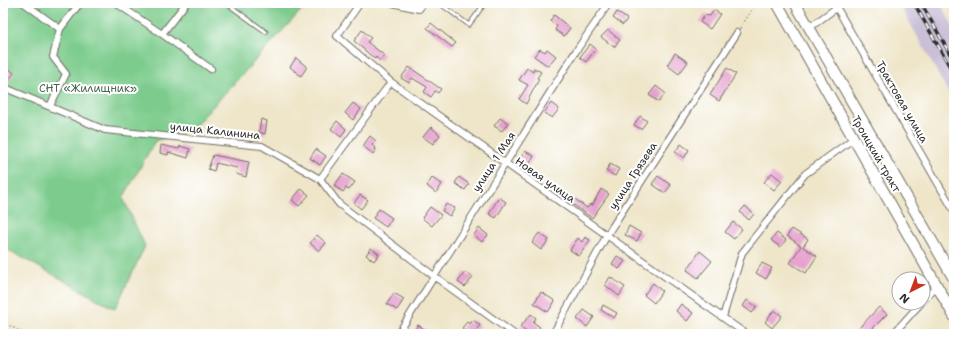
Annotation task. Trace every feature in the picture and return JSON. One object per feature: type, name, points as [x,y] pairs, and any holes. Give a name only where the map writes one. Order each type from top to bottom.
[{"type":"main road","name":"Троицкий тракт","points":[[777,3],[954,316]]},
{"type":"main road","name":"Троицкий тракт","points":[[795,3],[954,279]]},
{"type":"street","points":[[24,3],[60,29]]},
{"type":"street","points":[[50,106],[66,74],[53,57],[60,29],[80,3]]},
{"type":"street","points":[[116,3],[211,69]]},
{"type":"street","points":[[162,34],[186,3]]},
{"type":"street","name":"Новая улица","points":[[360,3],[337,36],[391,82],[746,334]]},
{"type":"street","points":[[392,3],[419,9],[424,3]]},
{"type":"street","name":"улица 1 Мая","points":[[398,334],[576,51],[610,3]]},
{"type":"street","points":[[809,28],[835,5]]},
{"type":"street","name":"Трактовая улица","points":[[835,5],[954,211]]},
{"type":"street","name":"улица Грязева","points":[[553,334],[607,235],[737,33]]},
{"type":"street","points":[[320,179],[391,82]]},
{"type":"street","name":"улица Калинина","points":[[3,87],[105,130],[262,146],[320,179],[339,204],[514,334]]},
{"type":"street","points":[[724,318],[742,253],[805,174],[853,139]]},
{"type":"street","points":[[931,292],[937,285]]},
{"type":"street","points":[[893,334],[914,311]]},
{"type":"lane","points":[[226,3],[266,32]]},
{"type":"lane","points":[[440,3],[469,24],[485,3]]},
{"type":"path","points":[[737,33],[756,5],[754,3]]},
{"type":"path","points":[[3,322],[25,334]]},
{"type":"shaded area","points":[[899,3],[940,3],[954,28],[954,103]]},
{"type":"green space","name":"СНТ «Жилищник»","points":[[3,3],[308,3],[192,129],[155,141],[123,198],[145,246],[115,309],[3,247]]},
{"type":"building","points":[[714,10],[720,14],[710,29],[700,22],[705,15],[710,16]]},
{"type":"building","points":[[617,12],[627,19],[623,25],[613,18]]},
{"type":"building","points":[[554,15],[570,28],[564,36],[555,30],[557,26],[550,21]]},
{"type":"building","points":[[431,23],[456,43],[452,47],[427,28]]},
{"type":"building","points":[[362,30],[371,38],[367,42],[384,55],[380,61],[376,57],[375,59],[354,41]]},
{"type":"building","points":[[608,30],[620,40],[614,47],[601,37]]},
{"type":"building","points":[[590,44],[596,49],[586,62],[580,57]]},
{"type":"building","points":[[540,49],[545,52],[547,49],[556,56],[548,66],[534,56]]},
{"type":"building","points":[[675,53],[688,62],[679,74],[667,65]]},
{"type":"building","points":[[296,58],[307,67],[301,76],[290,67]]},
{"type":"building","points":[[7,67],[14,73],[9,80],[6,78],[3,82],[3,72]]},
{"type":"building","points":[[409,67],[441,89],[438,93],[435,91],[431,97],[424,92],[427,87],[412,78],[409,83],[401,78]]},
{"type":"building","points":[[527,68],[533,72],[534,68],[541,72],[526,104],[519,99],[528,85],[519,80]]},
{"type":"building","points":[[727,68],[736,74],[719,101],[710,95]]},
{"type":"building","points":[[656,86],[665,93],[659,102],[649,95]]},
{"type":"building","points":[[353,103],[361,109],[353,120],[345,113]]},
{"type":"building","points":[[551,103],[559,109],[552,118],[544,113]]},
{"type":"building","points":[[640,116],[647,121],[641,129],[634,125]]},
{"type":"building","points":[[500,118],[508,123],[502,131],[494,126]]},
{"type":"building","points":[[261,119],[267,121],[265,134],[259,132]]},
{"type":"building","points":[[337,121],[346,129],[341,137],[331,129]]},
{"type":"building","points":[[431,127],[440,135],[433,144],[423,137]]},
{"type":"building","points":[[370,136],[376,141],[372,145],[376,149],[373,154],[363,146]]},
{"type":"building","points":[[681,144],[689,150],[684,158],[675,152]]},
{"type":"building","points":[[161,145],[179,149],[180,146],[190,149],[188,158],[168,152],[168,155],[160,153]]},
{"type":"building","points":[[316,149],[326,156],[320,165],[310,158]]},
{"type":"building","points":[[525,151],[534,156],[529,165],[520,159]]},
{"type":"building","points":[[213,155],[249,162],[246,177],[236,174],[237,168],[216,163],[214,171],[208,169]]},
{"type":"building","points":[[610,164],[619,169],[615,176],[606,171]]},
{"type":"building","points":[[772,173],[782,181],[774,190],[764,182]]},
{"type":"building","points":[[343,174],[355,182],[349,190],[346,188],[343,192],[334,186]]},
{"type":"building","points":[[658,176],[671,185],[665,193],[652,184]]},
{"type":"building","points":[[459,177],[469,184],[465,190],[455,183]]},
{"type":"building","points":[[432,178],[442,184],[436,193],[427,186]]},
{"type":"building","points":[[301,189],[309,195],[299,206],[292,200]]},
{"type":"building","points":[[601,189],[609,194],[592,218],[571,203],[575,199],[587,208],[590,204],[592,206]]},
{"type":"building","points":[[360,195],[368,200],[361,209],[354,203]]},
{"type":"building","points":[[499,197],[506,202],[496,218],[489,214]]},
{"type":"building","points":[[446,204],[455,208],[450,216],[442,211]]},
{"type":"building","points":[[745,206],[754,214],[749,220],[740,212]]},
{"type":"building","points":[[430,207],[441,215],[432,226],[422,218]]},
{"type":"building","points":[[379,209],[392,218],[386,227],[373,218]]},
{"type":"building","points":[[733,222],[742,229],[734,239],[725,232]]},
{"type":"building","points":[[629,226],[641,233],[637,241],[625,235]]},
{"type":"building","points":[[479,228],[488,235],[482,242],[474,235]]},
{"type":"building","points":[[792,229],[808,239],[803,247],[817,256],[806,273],[790,263],[801,246],[787,236]]},
{"type":"building","points":[[539,233],[549,240],[541,250],[532,243]]},
{"type":"building","points":[[777,233],[786,240],[780,247],[771,240]]},
{"type":"building","points":[[317,235],[326,243],[319,251],[310,243]]},
{"type":"building","points":[[585,237],[590,240],[579,256],[570,250],[578,238],[582,242]]},
{"type":"building","points":[[371,248],[379,254],[374,261],[366,255]]},
{"type":"building","points":[[700,251],[712,261],[698,278],[687,270]]},
{"type":"building","points":[[617,256],[625,261],[619,269],[612,264]]},
{"type":"building","points":[[762,263],[772,268],[766,279],[756,273]]},
{"type":"building","points":[[465,272],[473,277],[465,287],[458,282]]},
{"type":"building","points":[[610,277],[625,287],[619,296],[605,285]]},
{"type":"building","points":[[653,283],[662,291],[654,303],[644,295]]},
{"type":"building","points":[[541,292],[555,301],[548,312],[534,303]]},
{"type":"building","points":[[394,293],[404,299],[397,310],[387,304]]},
{"type":"building","points":[[747,300],[757,307],[752,313],[743,306]]},
{"type":"building","points":[[681,304],[693,313],[687,321],[676,311]]},
{"type":"building","points":[[603,305],[617,313],[614,318],[601,310]]},
{"type":"building","points":[[879,307],[887,314],[867,334],[863,334],[858,329]]},
{"type":"building","points":[[584,310],[594,317],[587,327],[577,319]]},
{"type":"building","points":[[774,310],[782,316],[772,328],[765,322]]},
{"type":"building","points":[[531,314],[536,318],[533,322],[540,327],[534,334],[529,334],[520,327]]},
{"type":"building","points":[[473,320],[480,325],[473,334],[469,334],[462,328],[467,322],[470,324]]},
{"type":"building","points":[[418,325],[432,334],[412,334]]},
{"type":"railway","points":[[914,3],[954,74]]},
{"type":"railway","points":[[921,3],[954,61]]}]
